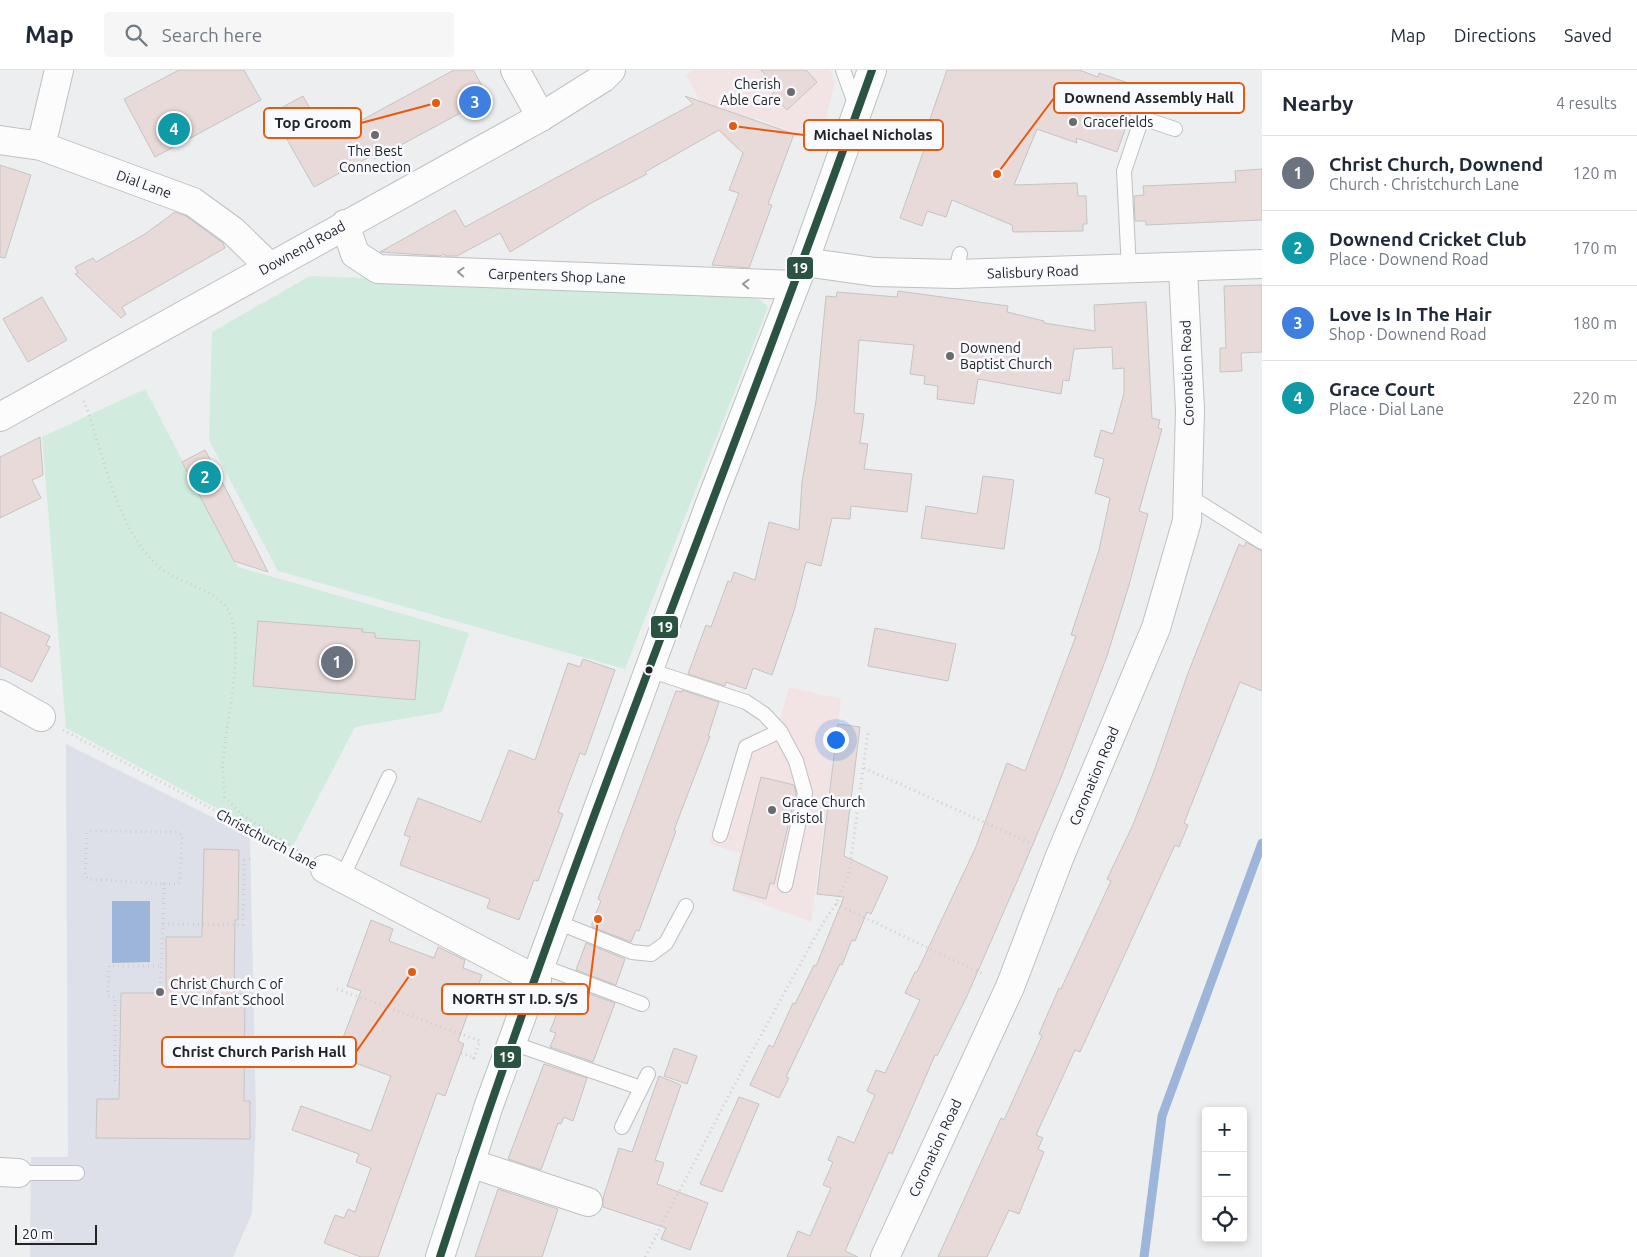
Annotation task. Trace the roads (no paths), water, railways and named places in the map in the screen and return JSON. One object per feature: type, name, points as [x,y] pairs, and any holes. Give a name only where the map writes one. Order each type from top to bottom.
[{"type":"street","points":[[41,146],[59,70]]},
{"type":"street","points":[[515,70],[541,117]]},
{"type":"street","points":[[440,1257],[470,1163],[512,1043],[711,501],[799,274],[872,70]]},
{"type":"street","name":"Downend Road","points":[[0,416],[541,117],[612,73]]},
{"type":"street","name":"Dial Lane","points":[[0,140],[41,146],[193,202],[233,231],[269,266]]},
{"type":"street","name":"Carpenters Shop Lane","points":[[345,224],[355,254],[378,269],[799,274]]},
{"type":"street","name":"Salisbury Road","points":[[799,274],[875,272],[958,264],[1129,270],[1262,264]]},
{"type":"street","name":"Coronation Road","points":[[885,1257],[1010,987],[1060,856],[1156,628],[1187,521],[1190,410],[1183,268]]},
{"type":"street","points":[[0,694],[41,717]]},
{"type":"street","points":[[334,873],[539,973]]},
{"type":"street","points":[[470,1163],[563,1183],[588,1202]]},
{"type":"lane","points":[[842,70],[858,111]]},
{"type":"lane","points":[[1129,270],[1124,171],[1142,118],[1175,128]]},
{"type":"lane","points":[[1187,495],[1262,542]]},
{"type":"lane","points":[[649,670],[746,702],[764,714],[780,731],[796,761],[805,793],[785,885]]},
{"type":"lane","points":[[720,835],[746,747],[780,731]]},
{"type":"lane","points":[[334,873],[389,777]]},
{"type":"lane","points":[[557,922],[632,952],[650,954],[666,943],[686,906]]},
{"type":"lane","points":[[539,973],[642,1004]]},
{"type":"lane","points":[[512,1043],[641,1088]]},
{"type":"lane","points":[[622,1127],[648,1074]]},
{"type":"lane","points":[[9,1172],[77,1173]]},
{"type":"water","points":[[112,901],[150,901],[150,962],[112,963]]},
{"type":"waterway","points":[[1144,1257],[1162,1116],[1262,843]]},
{"type":"place","name":"Cherish Able Care","points":[[791,92]]},
{"type":"place","name":"Love Is In The Hair","points":[[475,102]]},
{"type":"place","name":"Top Groom","points":[[436,103]]},
{"type":"place","name":"Gracefields","points":[[1073,122]]},
{"type":"place","name":"Michael Nicholas","points":[[733,126]]},
{"type":"place","name":"Grace Court","points":[[174,129]]},
{"type":"place","name":"The Best Connection","points":[[375,135]]},
{"type":"place","name":"Downend Assembly Hall","points":[[997,174]]},
{"type":"place","name":"Downend Baptist Church","points":[[950,356]]},
{"type":"place","name":"Downend Cricket Club","points":[[205,477]]},
{"type":"place","name":"Christ Church, Downend","points":[[337,662]]},
{"type":"place","name":"Grace Church Bristol","points":[[772,810]]},
{"type":"place","name":"NORTH ST I.D. S/S","points":[[598,919]]},
{"type":"place","name":"Christ Church Parish Hall","points":[[412,972]]},
{"type":"place","name":"Christ Church C of E VC Infant School","points":[[160,992]]}]
